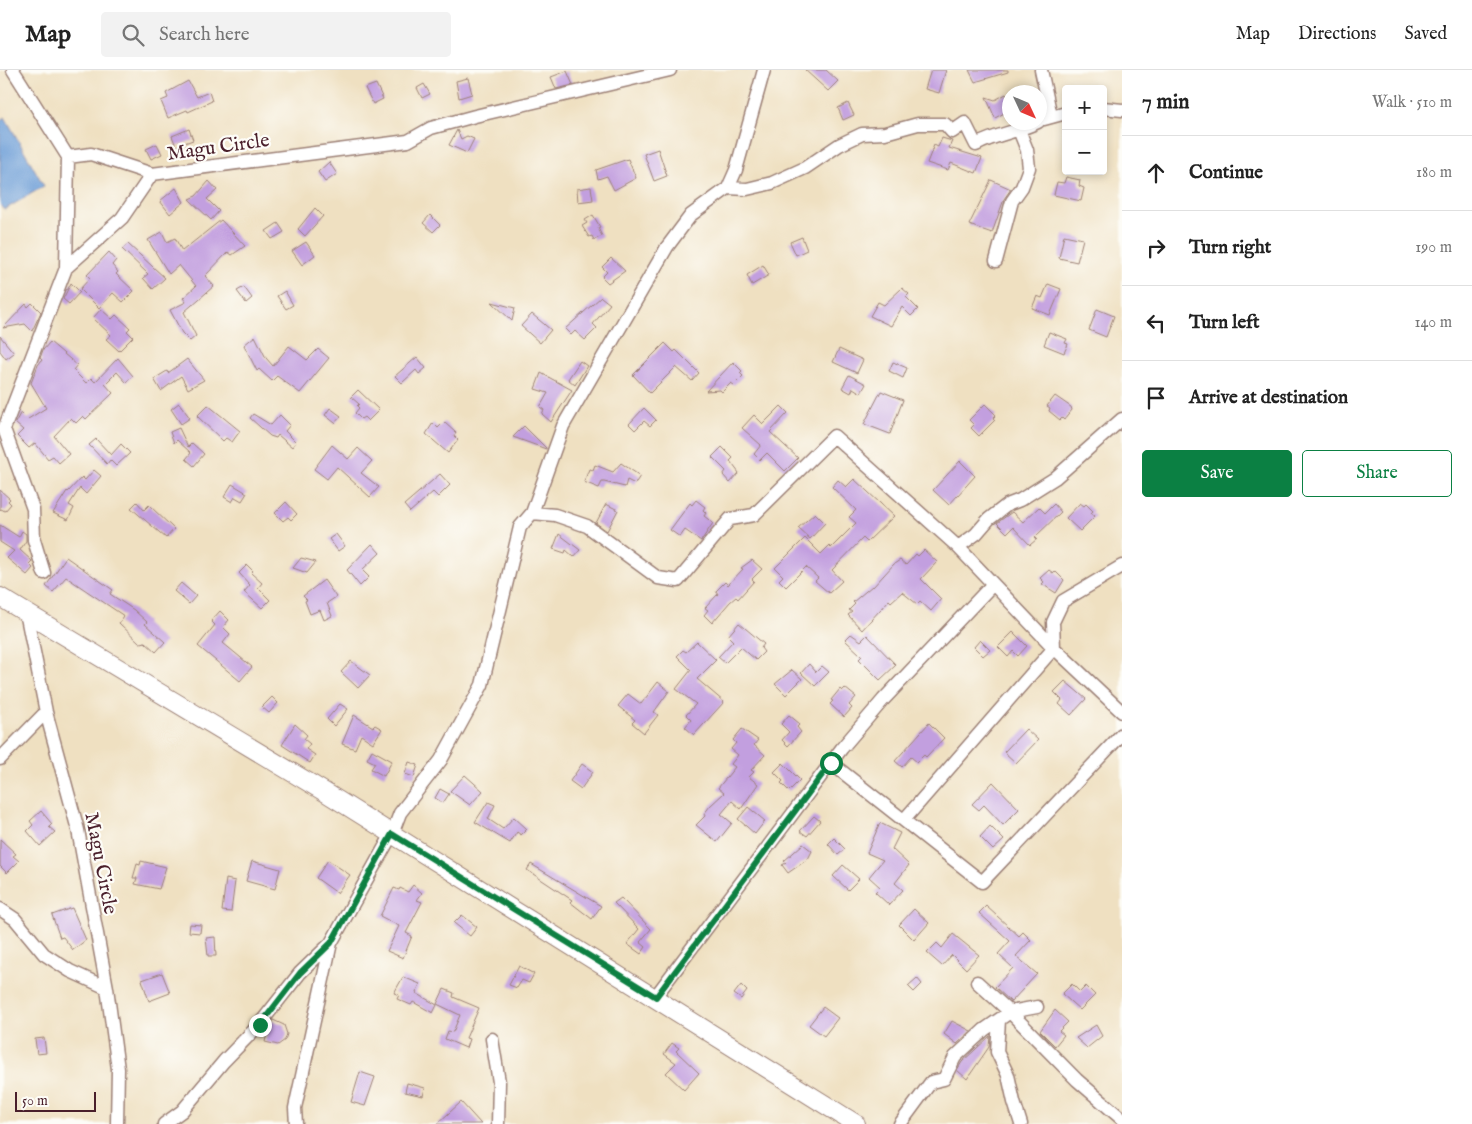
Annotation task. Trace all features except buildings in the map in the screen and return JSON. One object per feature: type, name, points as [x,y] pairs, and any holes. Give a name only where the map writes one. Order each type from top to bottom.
[{"type":"main road","points":[[0,597],[392,834],[656,997],[856,1124]]},
{"type":"street","points":[[13,70],[68,156],[66,268]]},
{"type":"street","name":"Magu Circle","points":[[44,573],[34,540],[33,509],[4,429],[66,268],[122,218],[152,174],[408,141],[431,128],[475,116],[670,70]]},
{"type":"street","points":[[164,1124],[182,1111],[224,1061],[260,1025],[300,973],[331,943],[392,834],[400,813],[440,760],[482,685],[520,527],[532,513],[563,426],[667,247],[691,215],[728,188],[736,170],[764,70]]},
{"type":"street","points":[[1041,70],[1042,85]]},
{"type":"street","points":[[1107,108],[1122,110]]},
{"type":"street","points":[[1047,119],[1062,114]]},
{"type":"street","points":[[728,188],[747,189],[772,184],[805,168],[839,145],[862,134],[885,133],[918,124],[945,124],[952,132],[964,123],[976,145],[991,137],[1020,130],[1027,150],[1029,168],[1022,188],[1012,201],[996,261]]},
{"type":"street","points":[[68,156],[91,154],[152,174]]},
{"type":"street","points":[[958,547],[976,534],[989,519],[1007,505],[1020,500],[1055,478],[1122,419]]},
{"type":"street","points":[[532,513],[555,515],[587,526],[658,578],[678,581],[730,519],[754,515],[834,436],[958,547],[1054,648],[1122,712]]},
{"type":"street","points":[[904,820],[1054,648],[1053,622],[1064,602],[1122,566]]},
{"type":"street","points":[[656,997],[831,763],[883,700],[993,584]]},
{"type":"street","name":"Magu Circle","points":[[26,612],[46,712],[78,830],[107,988],[118,1069],[117,1124]]},
{"type":"street","points":[[0,759],[46,712]]},
{"type":"street","points":[[831,763],[982,882],[1122,734]]},
{"type":"street","points":[[0,909],[15,919],[44,954],[70,971],[107,988]]},
{"type":"street","points":[[296,1124],[295,1108],[331,943]]},
{"type":"street","points":[[977,982],[1010,1012],[1077,1080],[1122,1119]]},
{"type":"street","points":[[900,1124],[931,1082],[944,1079],[955,1057],[1010,1012],[1037,1007]]},
{"type":"street","points":[[999,1020],[997,1052],[1008,1075],[1021,1124]]},
{"type":"street","points":[[492,1039],[499,1082],[498,1124]]},
{"type":"water","points":[[5,117],[44,186],[4,210],[0,203],[0,120]]},
{"type":"route","points":[[260,1025],[300,973],[331,943],[392,834],[656,997],[831,763]]}]
